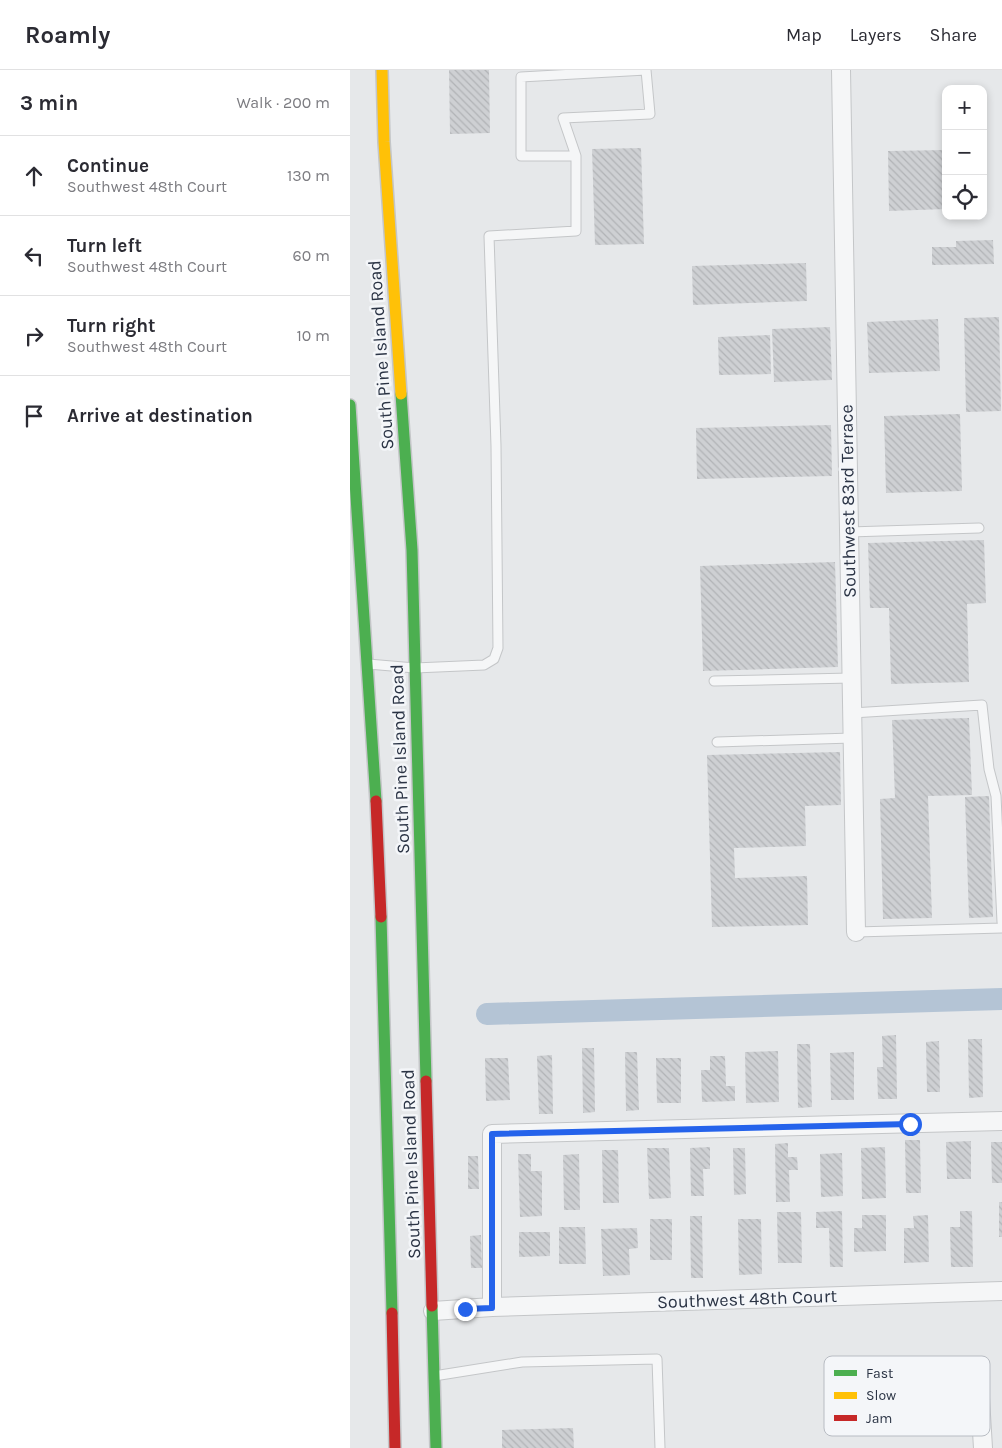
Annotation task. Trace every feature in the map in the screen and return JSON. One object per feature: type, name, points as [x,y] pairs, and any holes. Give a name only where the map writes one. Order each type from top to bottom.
[{"type":"main road","name":"South Pine Island Road","points":[[382,70],[384,142],[412,550],[436,1448]]},
{"type":"main road","name":"South Pine Island Road","points":[[350,404],[380,867],[395,1448]]},
{"type":"street","name":"Southwest 83rd Terrace","points":[[841,70],[856,932]]},
{"type":"street","points":[[492,1308],[492,1134],[1002,1120]]},
{"type":"street","name":"Southwest 48th Court","points":[[432,1311],[1002,1291]]},
{"type":"lane","points":[[367,664],[415,668],[484,665],[494,659],[498,648],[496,446],[489,236],[576,231],[576,156],[563,118],[650,114],[646,70],[521,77],[521,156],[576,156]]},
{"type":"lane","points":[[849,532],[978,528]]},
{"type":"lane","points":[[714,681],[851,678]]},
{"type":"lane","points":[[852,713],[982,705],[988,769],[996,796],[1002,922]]},
{"type":"lane","points":[[717,742],[852,738]]},
{"type":"lane","points":[[856,932],[1002,928]]},
{"type":"lane","points":[[434,1376],[522,1362],[656,1360],[660,1448]]},
{"type":"building","points":[[449,70],[489,70],[490,133],[450,134]]},
{"type":"building","points":[[641,148],[644,244],[595,245],[592,149]]},
{"type":"building","points":[[942,150],[942,209],[889,211],[888,151]]},
{"type":"building","points":[[993,240],[994,264],[932,265],[932,247],[956,247],[956,241]]},
{"type":"building","points":[[806,263],[807,301],[693,305],[692,266]]},
{"type":"building","points":[[999,317],[1001,411],[966,412],[964,318]]},
{"type":"building","points":[[938,319],[940,371],[869,373],[867,322]]},
{"type":"building","points":[[830,327],[832,380],[774,382],[772,329]]},
{"type":"building","points":[[770,335],[771,374],[719,375],[718,337]]},
{"type":"building","points":[[960,414],[962,491],[886,493],[884,416]]},
{"type":"building","points":[[831,425],[832,476],[697,479],[696,428]]},
{"type":"building","points":[[984,540],[986,603],[967,604],[969,682],[891,684],[889,608],[870,608],[868,543]]},
{"type":"building","points":[[835,562],[838,667],[703,671],[700,566]]},
{"type":"building","points":[[969,718],[972,795],[928,796],[932,918],[883,919],[880,799],[895,798],[892,720]]},
{"type":"building","points":[[840,752],[841,805],[805,806],[806,846],[734,848],[735,878],[807,876],[808,925],[712,927],[707,755]]},
{"type":"building","points":[[989,796],[993,917],[969,918],[965,797]]},
{"type":"building","points":[[896,1035],[897,1099],[878,1099],[877,1067],[883,1067],[882,1036]]},
{"type":"building","points":[[968,1039],[982,1039],[983,1097],[969,1098]]},
{"type":"building","points":[[939,1041],[940,1092],[927,1092],[926,1042]]},
{"type":"building","points":[[797,1044],[810,1044],[812,1107],[798,1108]]},
{"type":"building","points":[[582,1048],[594,1048],[595,1112],[583,1113]]},
{"type":"building","points":[[778,1051],[779,1102],[746,1103],[745,1052]]},
{"type":"building","points":[[625,1052],[637,1052],[639,1110],[626,1111]]},
{"type":"building","points":[[854,1052],[854,1100],[831,1100],[830,1053]]},
{"type":"building","points":[[552,1055],[553,1114],[539,1114],[537,1056]]},
{"type":"building","points":[[710,1056],[725,1056],[726,1086],[735,1086],[735,1101],[702,1102],[701,1070],[710,1070]]},
{"type":"building","points":[[485,1058],[508,1058],[510,1100],[486,1101]]},
{"type":"building","points":[[656,1058],[681,1058],[681,1103],[657,1103]]},
{"type":"building","points":[[905,1140],[920,1140],[921,1193],[906,1193]]},
{"type":"building","points":[[971,1141],[971,1179],[947,1179],[946,1142]]},
{"type":"building","points":[[991,1142],[1002,1142],[1002,1183],[992,1183]]},
{"type":"building","points":[[788,1143],[788,1157],[797,1157],[798,1170],[789,1170],[790,1202],[776,1202],[775,1144]]},
{"type":"building","points":[[710,1147],[710,1169],[703,1169],[704,1196],[691,1196],[690,1148]]},
{"type":"building","points":[[885,1147],[886,1198],[862,1199],[861,1148]]},
{"type":"building","points":[[647,1148],[669,1148],[671,1198],[649,1199]]},
{"type":"building","points":[[733,1148],[745,1148],[746,1194],[734,1195]]},
{"type":"building","points":[[602,1150],[618,1150],[619,1203],[603,1203]]},
{"type":"building","points":[[842,1153],[843,1196],[821,1197],[820,1154]]},
{"type":"building","points":[[518,1154],[531,1154],[531,1171],[542,1171],[542,1216],[520,1217]]},
{"type":"building","points":[[579,1154],[580,1210],[564,1210],[563,1155]]},
{"type":"building","points":[[468,1156],[478,1156],[479,1189],[468,1189]]},
{"type":"building","points":[[999,1202],[1002,1202],[1002,1237],[999,1237]]},
{"type":"building","points":[[842,1211],[843,1267],[830,1267],[829,1228],[816,1228],[816,1212]]},
{"type":"building","points":[[960,1211],[972,1211],[973,1267],[951,1267],[950,1227],[960,1227]]},
{"type":"building","points":[[777,1212],[801,1212],[802,1263],[778,1263]]},
{"type":"building","points":[[862,1215],[886,1215],[886,1251],[854,1252],[854,1228],[862,1228]]},
{"type":"building","points":[[928,1215],[929,1262],[904,1263],[904,1228],[914,1228],[913,1216]]},
{"type":"building","points":[[690,1216],[702,1216],[703,1278],[691,1278]]},
{"type":"building","points":[[650,1219],[672,1219],[672,1260],[650,1260]]},
{"type":"building","points":[[738,1219],[761,1219],[762,1274],[739,1275]]},
{"type":"building","points":[[559,1227],[585,1227],[586,1264],[559,1264]]},
{"type":"building","points":[[637,1228],[638,1248],[629,1249],[630,1275],[603,1276],[601,1229]]},
{"type":"building","points":[[519,1232],[550,1232],[550,1256],[519,1257]]},
{"type":"building","points":[[481,1235],[482,1268],[471,1268],[470,1236]]},
{"type":"building","points":[[573,1428],[574,1448],[502,1448],[502,1430]]},
{"type":"waterway","points":[[487,1014],[1002,999]]},
{"type":"traffic: fast","points":[[401,394],[412,550],[426,1081]]},
{"type":"traffic: fast","points":[[350,405],[376,801]]},
{"type":"traffic: fast","points":[[381,917],[392,1313]]},
{"type":"traffic: fast","points":[[432,1306],[436,1448]]},
{"type":"traffic: slow","points":[[382,70],[384,142],[401,394]]},
{"type":"traffic: jam","points":[[376,801],[381,917]]},
{"type":"traffic: jam","points":[[426,1081],[432,1306]]},
{"type":"traffic: jam","points":[[392,1313],[395,1448]]},
{"type":"route","points":[[465,1309],[492,1308],[492,1134],[910,1124]]}]
